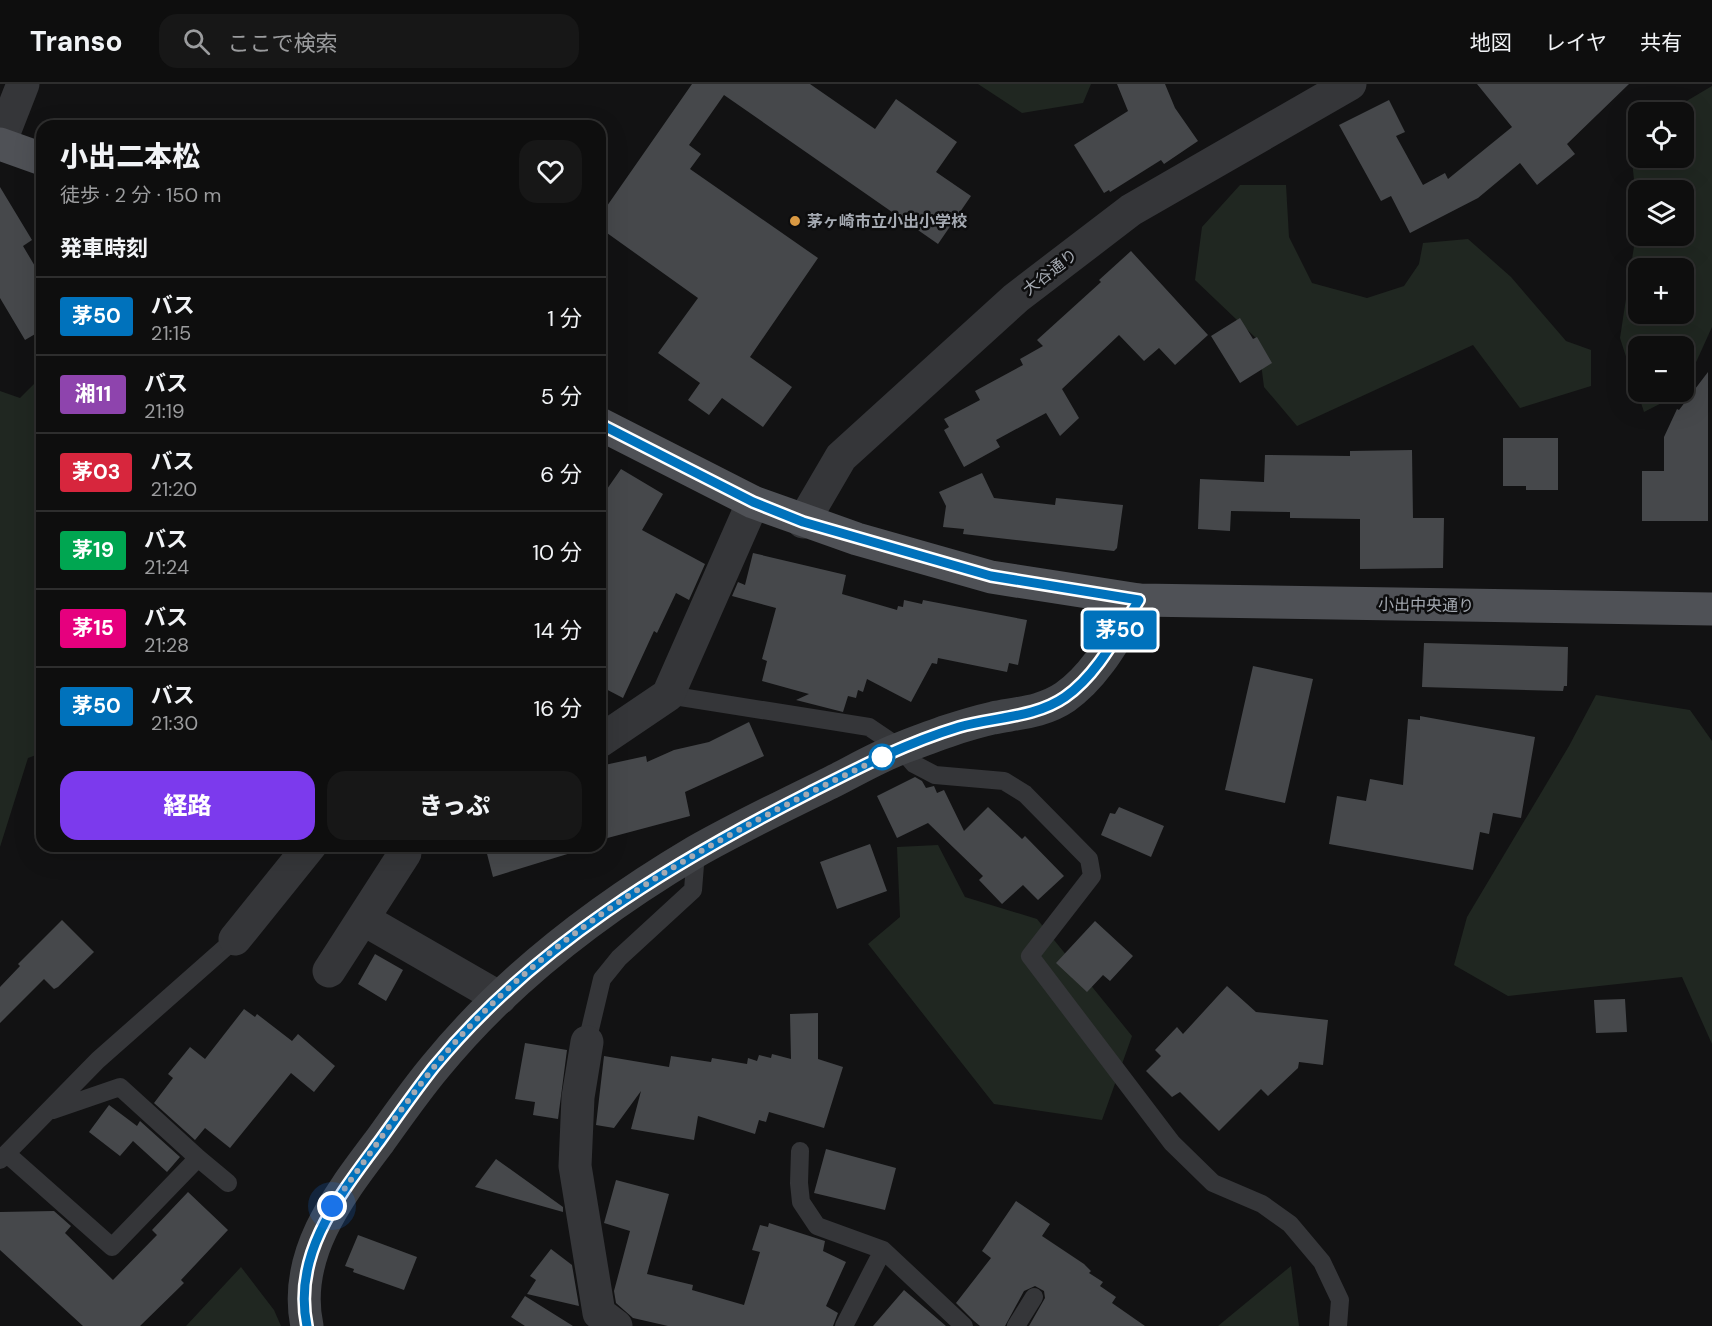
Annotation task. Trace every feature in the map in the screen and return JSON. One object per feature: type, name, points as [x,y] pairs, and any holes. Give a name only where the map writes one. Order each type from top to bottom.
[{"type":"main road","points":[[0,143],[36,157]]},
{"type":"main road","name":"小出中央通り","points":[[606,427],[753,502],[803,522],[991,576],[1139,600],[1712,609]]},
{"type":"main road","points":[[307,1326],[304,1313],[305,1283],[315,1242],[332,1206],[435,1066],[500,998],[546,956],[598,916],[696,852],[900,748],[966,725],[1038,711],[1065,697],[1093,670],[1139,600]]},
{"type":"street","points":[[0,143],[22,84]]},
{"type":"street","name":"大谷通り","points":[[803,522],[841,457],[1016,298],[1131,210],[1350,84]]},
{"type":"street","points":[[606,737],[668,695],[753,502]]},
{"type":"street","points":[[235,939],[305,852]]},
{"type":"street","points":[[329,971],[405,852]]},
{"type":"street","points":[[363,919],[500,998]]},
{"type":"street","points":[[587,1042],[578,1097],[575,1166],[605,1322]]},
{"type":"lane","points":[[668,695],[869,728],[900,748],[914,764],[935,775],[1004,781],[1025,795],[1089,859],[1092,876],[1030,956],[1172,1143],[1213,1183],[1262,1204],[1290,1224],[1322,1262],[1340,1300],[1338,1326]]},
{"type":"lane","points":[[587,1042],[602,979],[619,958],[693,890],[696,852]]},
{"type":"lane","points":[[198,1158],[112,1247],[3,1157],[52,1110],[98,1060],[235,939]]},
{"type":"lane","points":[[52,1110],[120,1087],[228,1183]]},
{"type":"lane","points":[[800,1151],[801,1202],[817,1226],[883,1250],[964,1326]]},
{"type":"lane","points":[[844,1326],[883,1250]]},
{"type":"lane","points":[[1016,1326],[1034,1298]]},
{"type":"shaded area","points":[[978,84],[1091,84],[1083,103],[1022,113]]},
{"type":"shaded area","points":[[1712,86],[1712,327],[1694,367],[1694,336],[1628,336],[1628,363],[1620,338],[1628,286],[1628,324],[1694,324],[1694,258],[1632,258],[1634,246],[1694,246],[1694,180],[1634,180],[1633,168],[1694,168],[1694,102],[1685,102]]},
{"type":"shaded area","points":[[1240,185],[1286,185],[1289,237],[1312,283],[1367,298],[1404,286],[1419,264],[1423,243],[1468,239],[1511,277],[1566,341],[1591,350],[1591,386],[1520,408],[1473,345],[1297,426],[1264,387],[1258,340],[1195,280],[1202,227]]},
{"type":"shaded area","points":[[36,382],[36,755],[28,758],[0,847],[0,391],[20,398]]},
{"type":"shaded area","points":[[1641,402],[1664,402],[1644,412]]},
{"type":"shaded area","points":[[1596,695],[1690,710],[1712,741],[1712,1044],[1682,977],[1508,996],[1454,965],[1467,917],[1569,746]]},
{"type":"shaded area","points":[[938,845],[965,897],[1037,919],[1132,1036],[1102,1120],[994,1104],[868,944],[900,917],[897,847]]},
{"type":"shaded area","points":[[1291,1266],[1299,1326],[1218,1326]]},
{"type":"shaded area","points":[[241,1267],[274,1310],[281,1326],[186,1326]]},
{"type":"building","points":[[692,84],[810,84],[875,129],[896,99],[957,142],[936,172],[971,196],[938,244],[724,95],[689,145],[701,154],[690,169],[818,258],[750,357],[792,387],[763,427],[722,398],[709,415],[688,400],[700,383],[658,353],[698,298],[606,232],[606,207]]},
{"type":"building","points":[[1117,84],[1165,84],[1175,108],[1198,141],[1164,164],[1161,160],[1110,192],[1109,190],[1104,193],[1074,145],[1128,111]]},
{"type":"building","points":[[1477,84],[1629,84],[1567,144],[1575,154],[1537,185],[1520,163],[1478,198],[1410,233],[1391,196],[1381,201],[1339,125],[1389,100],[1405,132],[1396,136],[1423,185],[1445,173],[1448,179],[1512,127]]},
{"type":"building","points":[[0,187],[32,240],[23,246],[36,268],[36,334],[25,340],[0,298]]},
{"type":"building","points":[[1131,251],[1208,335],[1175,365],[1159,348],[1144,361],[1119,335],[1062,389],[1079,418],[1060,436],[1046,413],[996,440],[1000,447],[964,467],[944,430],[949,427],[944,419],[980,400],[975,391],[1023,365],[1020,359],[1043,346],[1037,340],[1101,282],[1099,280]]},
{"type":"building","points":[[1240,318],[1253,339],[1257,337],[1272,363],[1240,383],[1211,336]]},
{"type":"building","points":[[1708,372],[1708,521],[1642,521],[1642,471],[1664,471],[1664,437],[1677,409],[1679,410],[1685,402],[1694,402],[1694,390]]},
{"type":"building","points":[[1503,438],[1558,438],[1558,490],[1526,490],[1526,486],[1503,486]]},
{"type":"building","points":[[1412,450],[1413,518],[1444,518],[1443,568],[1360,569],[1360,519],[1290,518],[1290,512],[1231,511],[1230,531],[1198,529],[1200,479],[1264,482],[1265,455],[1350,456],[1350,451]]},
{"type":"building","points":[[621,469],[663,494],[642,530],[705,564],[689,600],[676,593],[657,633],[654,631],[623,698],[606,689],[606,490]]},
{"type":"building","points":[[982,473],[994,498],[1055,505],[1056,498],[1123,505],[1117,548],[1114,551],[963,534],[964,529],[943,527],[946,506],[939,492]]},
{"type":"building","points":[[753,553],[846,575],[842,594],[897,610],[898,606],[903,607],[904,600],[922,604],[923,600],[1027,620],[1018,665],[1009,663],[1007,672],[938,658],[937,664],[932,663],[911,702],[867,679],[863,692],[858,690],[856,698],[848,696],[843,712],[796,700],[809,694],[762,681],[767,661],[762,659],[776,608],[732,596],[738,582],[745,585]]},
{"type":"building","points":[[1424,643],[1568,647],[1567,686],[1564,686],[1563,691],[1422,687]]},
{"type":"building","points":[[1253,666],[1313,679],[1285,803],[1225,790]]},
{"type":"building","points":[[1420,716],[1535,737],[1521,818],[1493,813],[1489,834],[1480,832],[1473,870],[1329,844],[1337,796],[1366,801],[1370,779],[1403,785],[1408,719],[1420,720]]},
{"type":"building","points":[[749,722],[764,756],[685,792],[690,816],[606,838],[606,765],[646,756],[647,762],[674,750],[709,742]]},
{"type":"building","points":[[915,777],[922,781],[926,788],[934,786],[937,793],[944,790],[964,831],[988,807],[1022,839],[1025,836],[1064,876],[1038,900],[1023,885],[1002,904],[979,880],[983,876],[928,823],[897,838],[877,796]]},
{"type":"building","points":[[1119,807],[1164,826],[1151,857],[1101,835],[1110,813],[1115,814]]},
{"type":"building","points":[[870,844],[887,891],[837,909],[820,862]]},
{"type":"building","points":[[487,852],[574,852],[493,877]]},
{"type":"building","points":[[62,920],[94,952],[58,987],[54,989],[44,979],[0,1023],[0,987],[20,966],[18,964]]},
{"type":"building","points":[[1095,921],[1133,956],[1110,981],[1103,975],[1087,992],[1056,963]]},
{"type":"building","points":[[375,954],[403,970],[386,1001],[358,984]]},
{"type":"building","points":[[1227,986],[1256,1012],[1328,1020],[1323,1065],[1299,1062],[1298,1068],[1268,1096],[1261,1089],[1219,1131],[1180,1092],[1172,1097],[1146,1071],[1161,1056],[1155,1050],[1177,1027],[1183,1034]]},
{"type":"building","points":[[1625,999],[1627,1032],[1596,1033],[1594,1000]]},
{"type":"building","points":[[244,1009],[255,1017],[257,1014],[292,1041],[298,1034],[335,1066],[314,1092],[291,1073],[230,1148],[205,1128],[195,1140],[154,1103],[173,1078],[168,1074],[190,1047],[205,1059]]},
{"type":"building","points":[[818,1013],[818,1059],[843,1067],[824,1128],[769,1112],[766,1122],[759,1120],[755,1134],[698,1116],[694,1140],[631,1129],[641,1091],[614,1128],[596,1125],[604,1056],[669,1067],[671,1056],[711,1062],[712,1058],[747,1064],[748,1058],[757,1061],[759,1055],[771,1058],[772,1054],[791,1059],[790,1014]]},
{"type":"building","points":[[525,1043],[567,1050],[558,1119],[533,1115],[535,1102],[515,1099]]},
{"type":"building","points":[[109,1105],[137,1126],[140,1121],[180,1157],[167,1172],[133,1141],[120,1156],[89,1132]]},
{"type":"building","points":[[826,1149],[896,1168],[885,1210],[814,1193]]},
{"type":"building","points":[[496,1159],[563,1207],[563,1212],[475,1187]]},
{"type":"building","points":[[616,1180],[669,1194],[647,1274],[693,1285],[692,1290],[744,1305],[760,1252],[752,1250],[760,1225],[768,1227],[769,1223],[825,1241],[823,1251],[846,1262],[826,1306],[838,1313],[833,1326],[668,1326],[633,1318],[616,1303],[614,1291],[630,1231],[604,1223]]},
{"type":"building","points":[[188,1192],[228,1230],[181,1280],[184,1283],[140,1326],[83,1326],[0,1250],[0,1212],[54,1211],[71,1226],[65,1233],[113,1280],[157,1235],[152,1230]]},
{"type":"building","points":[[1016,1201],[1050,1224],[1042,1236],[1084,1264],[1091,1271],[1089,1273],[1103,1282],[1100,1286],[1116,1297],[1112,1303],[1145,1326],[1029,1326],[1045,1298],[1044,1291],[1035,1286],[1024,1291],[1005,1326],[980,1326],[974,1321],[956,1303],[991,1258],[982,1251]]},
{"type":"building","points":[[358,1235],[417,1257],[404,1290],[353,1272],[354,1269],[345,1266]]},
{"type":"building","points":[[551,1249],[572,1265],[579,1306],[527,1294],[536,1280],[530,1276]]},
{"type":"building","points":[[904,1290],[946,1326],[873,1326]]},
{"type":"building","points":[[525,1296],[573,1326],[525,1326],[511,1317]]},
{"type":"bus line","name":"茅50","points":[[307,1326],[304,1313],[305,1283],[315,1242],[332,1206],[435,1066],[500,998],[546,956],[598,916],[696,852],[900,748],[993,718],[1038,711],[1065,697],[1093,670],[1139,600],[991,576],[803,522],[753,502],[606,427]]},
{"type":"place","name":"茅ヶ崎市立小出小学校","points":[[795,221]]},
{"type":"route","points":[[332,1206],[435,1066],[500,998],[546,956],[598,916],[696,852],[882,757]]}]
